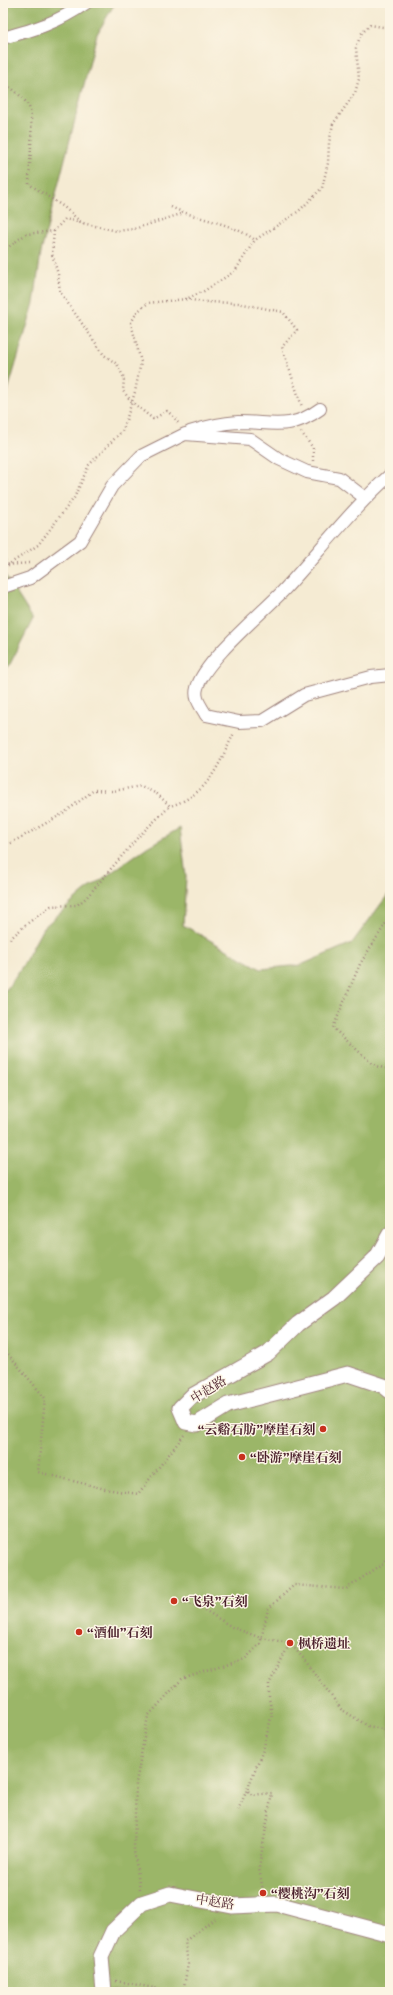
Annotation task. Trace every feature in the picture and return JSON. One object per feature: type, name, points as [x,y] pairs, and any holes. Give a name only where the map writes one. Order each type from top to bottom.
[{"type":"street","points":[[3,38],[44,27],[64,18],[86,3]]},
{"type":"street","points":[[3,587],[30,578],[80,541],[112,486],[141,456],[185,434],[209,426],[236,422],[286,424],[306,419],[320,409]]},
{"type":"street","points":[[185,434],[250,439],[279,459],[313,473],[339,478],[365,498]]},
{"type":"street","points":[[390,475],[365,498],[283,591],[213,661],[197,687],[196,698],[206,715],[239,722],[262,721],[304,695],[371,677],[390,674]]},
{"type":"street","name":"中赵路","points":[[390,1234],[377,1257],[334,1298],[298,1324],[268,1353],[192,1396],[180,1408],[186,1422],[197,1424],[228,1405],[348,1374],[384,1386],[390,1391]]},
{"type":"street","name":"中赵路","points":[[104,1985],[101,1957],[113,1931],[142,1903],[170,1894],[232,1906],[277,1904],[390,1934]]},
{"type":"path","points":[[186,299],[204,291],[235,272],[255,240],[299,211],[322,188],[328,163],[329,143],[333,124],[355,93],[359,79],[356,48],[361,34],[370,25],[390,28]]},
{"type":"path","points":[[3,83],[12,87],[29,105],[31,123],[29,184],[64,207],[84,224]]},
{"type":"path","points":[[171,207],[184,213],[244,232],[255,240]]},
{"type":"path","points":[[184,213],[134,229],[117,231],[65,219],[54,231],[52,254],[58,274],[60,292],[104,355],[117,364],[124,378],[123,391],[132,402],[153,419],[167,411],[173,416],[185,434]]},
{"type":"path","points":[[3,250],[26,234],[54,231]]},
{"type":"path","points":[[8,565],[38,545],[74,498],[89,465],[123,430],[132,402],[141,362],[131,323],[137,312],[148,303],[186,299],[203,302],[238,303],[284,312],[296,330],[282,347],[306,419]]},
{"type":"path","points":[[293,422],[314,448],[313,473]]},
{"type":"path","points":[[3,557],[8,565]]},
{"type":"path","points":[[8,565],[55,560]]},
{"type":"path","points":[[10,939],[51,906],[77,905],[86,898],[139,836],[170,806],[184,802],[201,791],[215,772],[239,722]]},
{"type":"path","points":[[3,845],[11,843],[64,813],[94,790],[113,791],[141,786],[157,794],[170,806]]},
{"type":"path","points":[[390,917],[360,964],[333,1028],[376,1066],[390,1069]]},
{"type":"path","points":[[3,1348],[45,1398],[38,1472],[105,1489],[138,1494],[194,1424]]},
{"type":"path","points":[[142,1903],[134,1850],[136,1783],[148,1716],[182,1679],[245,1659],[260,1644],[268,1609],[294,1585],[346,1589],[384,1562],[390,1555]]},
{"type":"path","points":[[174,1601],[200,1607],[232,1627],[261,1638],[290,1643],[304,1659],[341,1709],[368,1726],[390,1731]]},
{"type":"path","points":[[238,1810],[263,1750],[272,1714],[269,1698],[269,1684],[290,1643]]},
{"type":"path","points":[[247,1790],[252,1795],[272,1793],[259,1868],[265,1904]]},
{"type":"path","points":[[183,1992],[188,1964],[185,1941],[232,1906]]},
{"type":"path","points":[[104,1985],[176,1992]]},
{"type":"green space","points":[[3,3],[115,3],[97,34],[41,252],[34,303],[3,407]]},
{"type":"green space","points":[[3,572],[33,619],[10,664],[3,671]]},
{"type":"green space","points":[[180,828],[186,877],[183,925],[261,969],[301,965],[352,943],[390,892],[390,1992],[3,1992],[3,991],[7,989],[23,965],[43,928],[84,892],[147,847]]},
{"type":"place","name":"“云谿石肪”摩崖石刻","points":[[323,1429]]},
{"type":"place","name":"“卧游”摩崖石刻","points":[[242,1457]]},
{"type":"place","name":"“飞泉”石刻","points":[[174,1601]]},
{"type":"place","name":"“酒仙”石刻","points":[[79,1632]]},
{"type":"place","name":"枫桥遗址","points":[[290,1643]]},
{"type":"place","name":"“樱桃沟”石刻","points":[[263,1893]]}]
